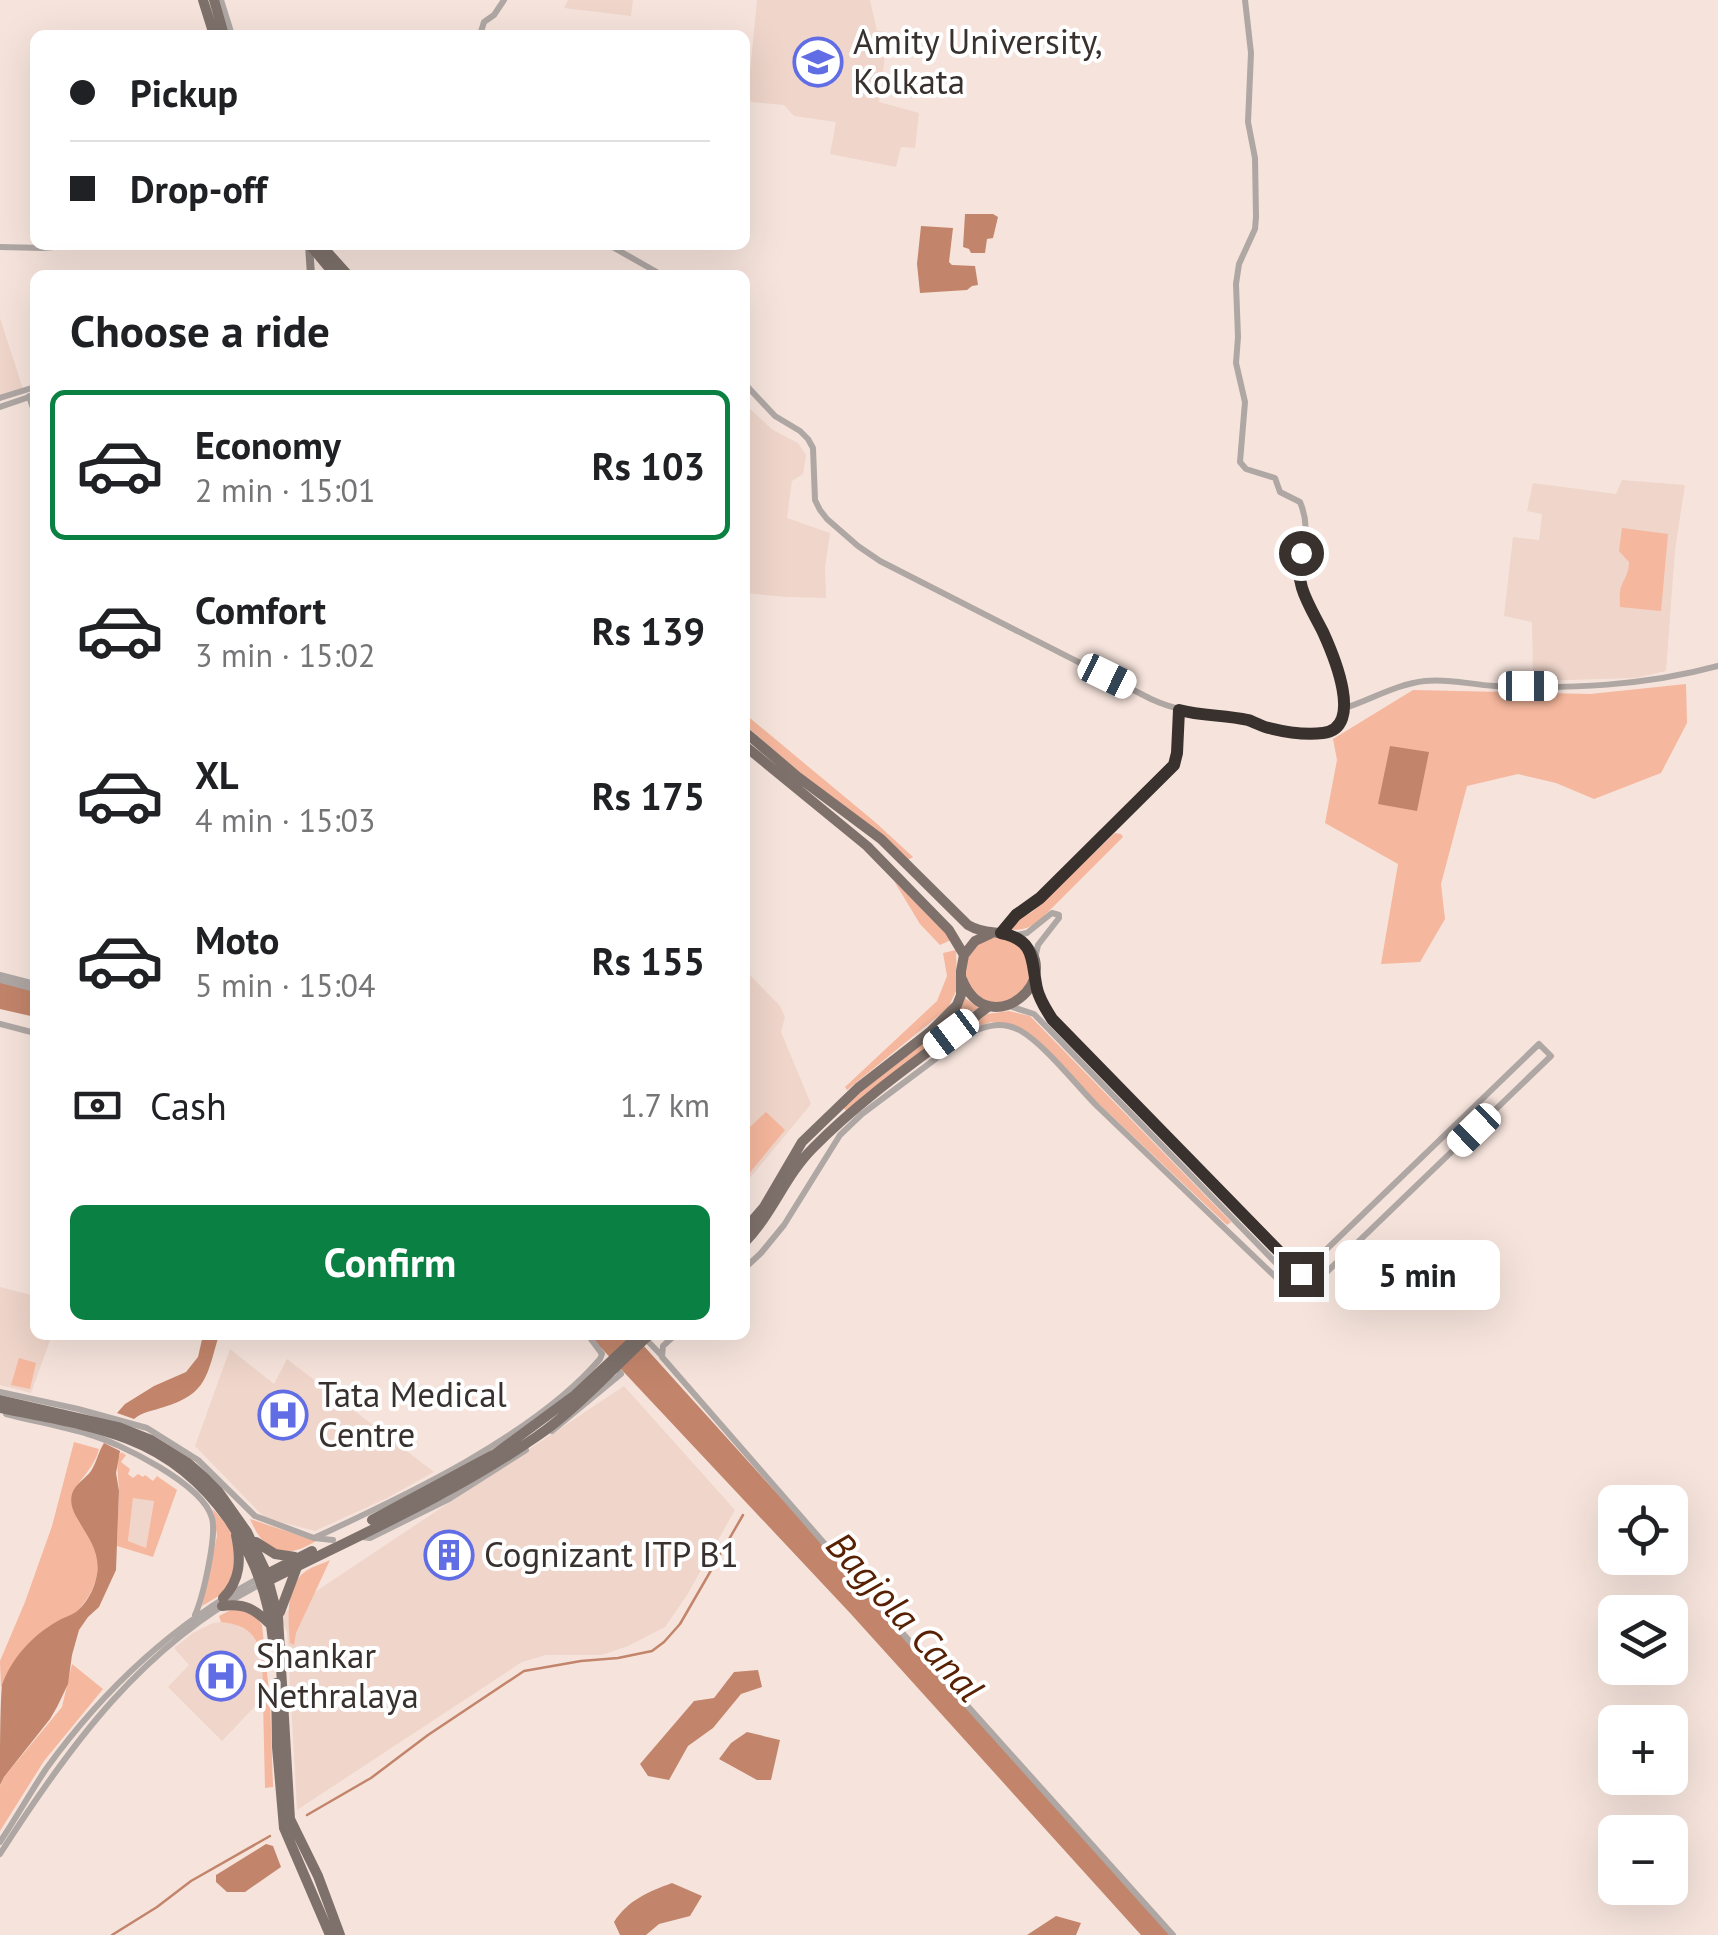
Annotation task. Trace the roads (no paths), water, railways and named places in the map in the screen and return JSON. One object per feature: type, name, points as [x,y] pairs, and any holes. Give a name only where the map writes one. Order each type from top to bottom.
[{"type":"main road","points":[[203,0],[212,30]]},
{"type":"main road","points":[[218,0],[227,30]]},
{"type":"main road","points":[[315,250],[335,270]]},
{"type":"main road","points":[[750,736],[882,839],[968,924],[1026,946],[1035,968],[1033,982],[1023,997],[1008,1006],[989,1006],[972,996],[962,978]]},
{"type":"main road","points":[[750,750],[866,846],[950,930],[964,955]]},
{"type":"main road","points":[[750,1228],[802,1142],[858,1088],[946,1018],[962,995],[964,955],[975,941],[1001,934]]},
{"type":"main road","points":[[750,1229],[771,1211],[795,1169],[814,1147],[857,1106],[929,1057],[989,1006]]},
{"type":"main road","points":[[264,1579],[466,1480],[638,1340]]},
{"type":"main road","points":[[0,1400],[118,1427],[151,1440],[204,1477],[251,1538],[275,1621],[290,1819],[318,1876],[340,1935]]},
{"type":"main road","points":[[0,1410],[116,1435],[153,1452],[192,1479],[235,1528],[264,1579]]},
{"type":"main road","points":[[141,1456],[153,1452]]},
{"type":"main road","points":[[330,1935],[281,1814],[275,1621],[299,1561],[496,1456]]},
{"type":"main road","points":[[222,1602],[232,1590],[238,1570],[235,1528]]},
{"type":"main road","points":[[251,1538],[274,1554],[299,1561]]},
{"type":"main road","points":[[222,1602],[245,1605],[275,1621]]},
{"type":"street","points":[[482,30],[504,0]]},
{"type":"street","points":[[750,389],[775,416],[808,439],[813,448],[814,495],[827,520],[858,546],[909,578],[1158,702],[1187,712],[1244,720],[1268,728],[1321,733],[1335,728],[1345,708],[1332,655],[1299,581],[1306,518],[1300,504],[1280,492],[1275,478],[1246,469],[1240,462],[1246,402],[1236,363],[1236,284],[1256,217],[1255,158],[1248,122],[1251,52],[1245,0]]},
{"type":"street","points":[[0,247],[30,248]]},
{"type":"street","points":[[618,250],[653,270]]},
{"type":"street","points":[[0,398],[30,394]]},
{"type":"street","points":[[0,406],[30,394]]},
{"type":"street","points":[[1345,708],[1422,681],[1493,686],[1620,685],[1718,666]]},
{"type":"street","points":[[1001,934],[1016,915],[1040,898],[1174,765],[1187,712]]},
{"type":"street","points":[[1001,934],[1027,932],[1052,913],[1058,915],[1060,918],[1038,944],[1035,968],[1041,1002],[1052,1019],[1312,1286]]},
{"type":"street","points":[[0,977],[30,986]]},
{"type":"street","points":[[1008,1006],[1034,1014],[1305,1293]]},
{"type":"street","points":[[0,1024],[30,1032]]},
{"type":"street","points":[[750,1263],[784,1225],[840,1134],[929,1057],[985,1026],[1000,1024],[1022,1032],[1288,1288],[1305,1293],[1550,1057],[1541,1044],[1294,1282]]},
{"type":"street","points":[[356,1536],[370,1538],[450,1499],[564,1423],[621,1374],[592,1340]]},
{"type":"street","points":[[648,1340],[912,1644],[1173,1935]]},
{"type":"street","points":[[662,1357],[663,1346],[670,1340]]},
{"type":"street","points":[[314,1538],[506,1436],[568,1389],[602,1354]]},
{"type":"street","points":[[0,1392],[147,1428],[198,1460],[255,1516],[314,1538],[333,1540]]},
{"type":"street","points":[[0,1410],[89,1434],[141,1456],[208,1501],[214,1532],[193,1619]]},
{"type":"street","points":[[0,1842],[46,1770],[150,1653],[193,1619],[264,1579]]},
{"type":"street","points":[[0,1854],[58,1766],[118,1687],[222,1602]]},
{"type":"waterway","points":[[307,1815],[371,1778],[524,1671],[652,1651],[680,1624],[743,1515]]},
{"type":"waterway","points":[[112,1935],[191,1881],[270,1836]]},
{"type":"place","name":"Amity University, Kolkata","points":[[818,62]]},
{"type":"place","name":"Tata Medical Centre","points":[[283,1415]]},
{"type":"place","name":"Cognizant ITP B1","points":[[449,1555]]},
{"type":"place","name":"Shankar Nethralaya","points":[[221,1676]]},
{"type":"water label","name":"Bagjola Canal","points":[[905,1617]]}]
